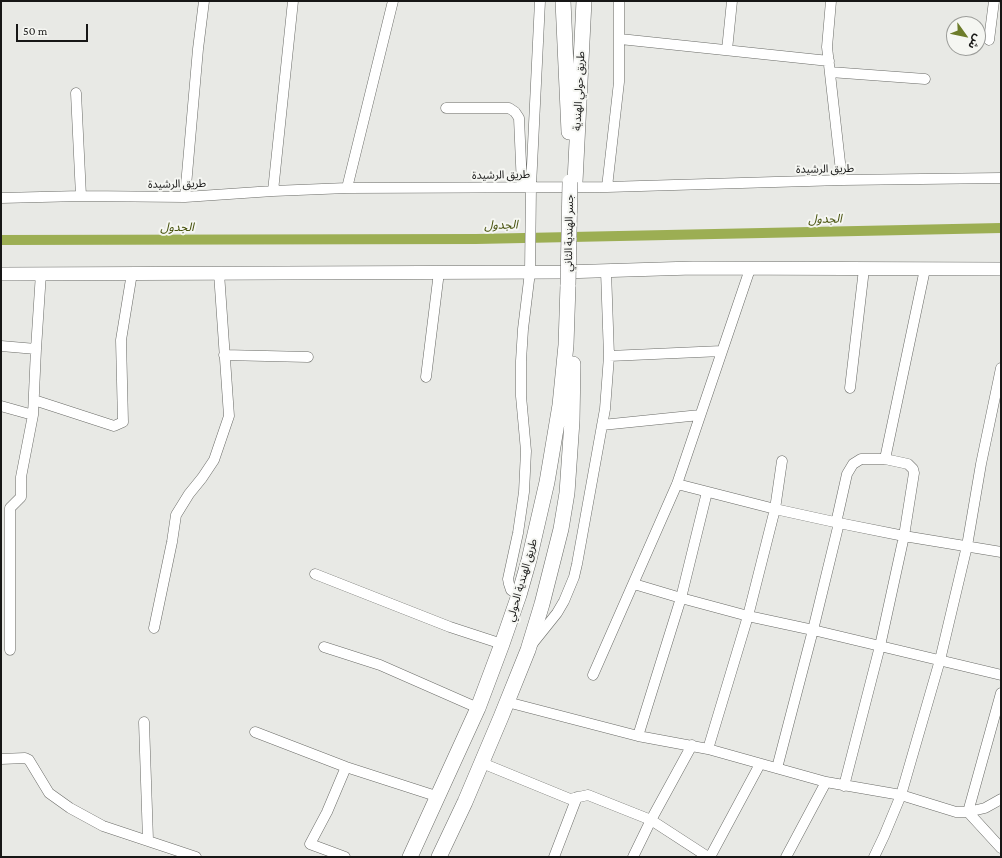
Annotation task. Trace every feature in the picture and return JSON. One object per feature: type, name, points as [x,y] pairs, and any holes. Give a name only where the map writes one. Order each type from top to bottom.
[{"type":"highway","name":"طريق حولي الهندية","points":[[563,1],[570,153],[573,182]]},
{"type":"highway","name":"طريق حولي الهندية","points":[[573,182],[584,1]]},
{"type":"highway","name":"جسر الهندية الثاني","points":[[570,285],[573,182]]},
{"type":"highway","name":"طريق الهندية الحولي","points":[[410,857],[439,797],[478,708],[519,595],[547,482],[560,405],[570,285]]},
{"type":"highway","points":[[439,857],[482,763],[528,650],[552,565],[567,493],[572,421],[570,285]]},
{"type":"main road","points":[[1,274],[530,272],[693,268],[1001,269]]},
{"type":"street","points":[[185,197],[198,49],[204,1]]},
{"type":"street","points":[[273,191],[293,1]]},
{"type":"street","points":[[347,188],[393,1]]},
{"type":"street","points":[[528,186],[540,1]]},
{"type":"street","points":[[607,187],[619,82],[619,1]]},
{"type":"street","points":[[727,50],[732,1]]},
{"type":"street","points":[[831,1],[827,47],[842,180]]},
{"type":"street","points":[[989,40],[994,1]]},
{"type":"street","points":[[620,39],[829,61]]},
{"type":"street","points":[[830,72],[925,79]]},
{"type":"street","points":[[76,93],[81,196]]},
{"type":"street","points":[[446,108],[509,108],[515,112],[519,118],[531,215],[530,272],[523,329],[521,361],[522,408],[526,450],[524,492],[518,534],[508,579],[511,590],[519,595]]},
{"type":"street","name":"طريق الرشيدة","points":[[1,198],[81,196],[185,197],[347,188],[528,186],[607,187],[842,180],[1001,178]]},
{"type":"street","points":[[593,675],[677,484],[750,268]]},
{"type":"street","points":[[850,388],[864,269]]},
{"type":"street","points":[[885,459],[925,269]]},
{"type":"street","points":[[528,650],[557,613],[564,601],[574,577],[605,409],[609,356],[606,271]]},
{"type":"street","points":[[426,377],[439,272]]},
{"type":"street","points":[[34,400],[114,426],[123,422],[121,340],[132,273]]},
{"type":"street","points":[[154,628],[172,542],[176,515],[189,494],[214,460],[229,416],[219,273]]},
{"type":"street","points":[[10,650],[5,508],[21,497],[21,477],[33,415],[41,274]]},
{"type":"street","points":[[1,346],[36,349]]},
{"type":"street","points":[[609,356],[722,351]]},
{"type":"street","points":[[224,355],[308,358]]},
{"type":"street","points":[[874,857],[901,795],[940,660],[967,546],[981,464],[1001,368]]},
{"type":"street","points":[[1,406],[33,415]]},
{"type":"street","points":[[602,425],[700,415]]},
{"type":"street","points":[[777,768],[813,630],[847,474],[853,464],[861,459],[885,459],[908,464],[913,469],[914,473],[904,536],[880,646],[844,786]]},
{"type":"street","points":[[708,749],[748,616],[775,509],[782,462]]},
{"type":"street","points":[[677,484],[837,523],[1001,552]]},
{"type":"street","points":[[638,736],[680,598],[707,492]]},
{"type":"street","points":[[314,574],[450,627],[502,644]]},
{"type":"street","points":[[634,584],[748,616],[1001,675]]},
{"type":"street","points":[[324,647],[380,665],[478,708]]},
{"type":"street","points":[[968,812],[1001,693]]},
{"type":"street","points":[[507,702],[638,736],[708,749],[826,782],[901,795],[956,812],[968,812],[985,808],[1001,799]]},
{"type":"street","points":[[144,722],[148,840]]},
{"type":"street","points":[[255,732],[346,767],[439,797]]},
{"type":"street","points":[[633,857],[651,820],[692,745]]},
{"type":"street","points":[[1,759],[26,758],[30,760],[49,793],[70,808],[103,826],[196,857]]},
{"type":"street","points":[[482,763],[570,799],[582,795],[588,795],[651,820],[709,857],[760,764]]},
{"type":"street","points":[[345,857],[310,844],[327,812],[346,767]]},
{"type":"street","points":[[786,857],[826,782]]},
{"type":"street","points":[[554,857],[577,797]]},
{"type":"street","points":[[968,812],[1001,848]]},
{"type":"waterway","name":"الجدول","points":[[1,240],[476,239],[1001,228]]}]
